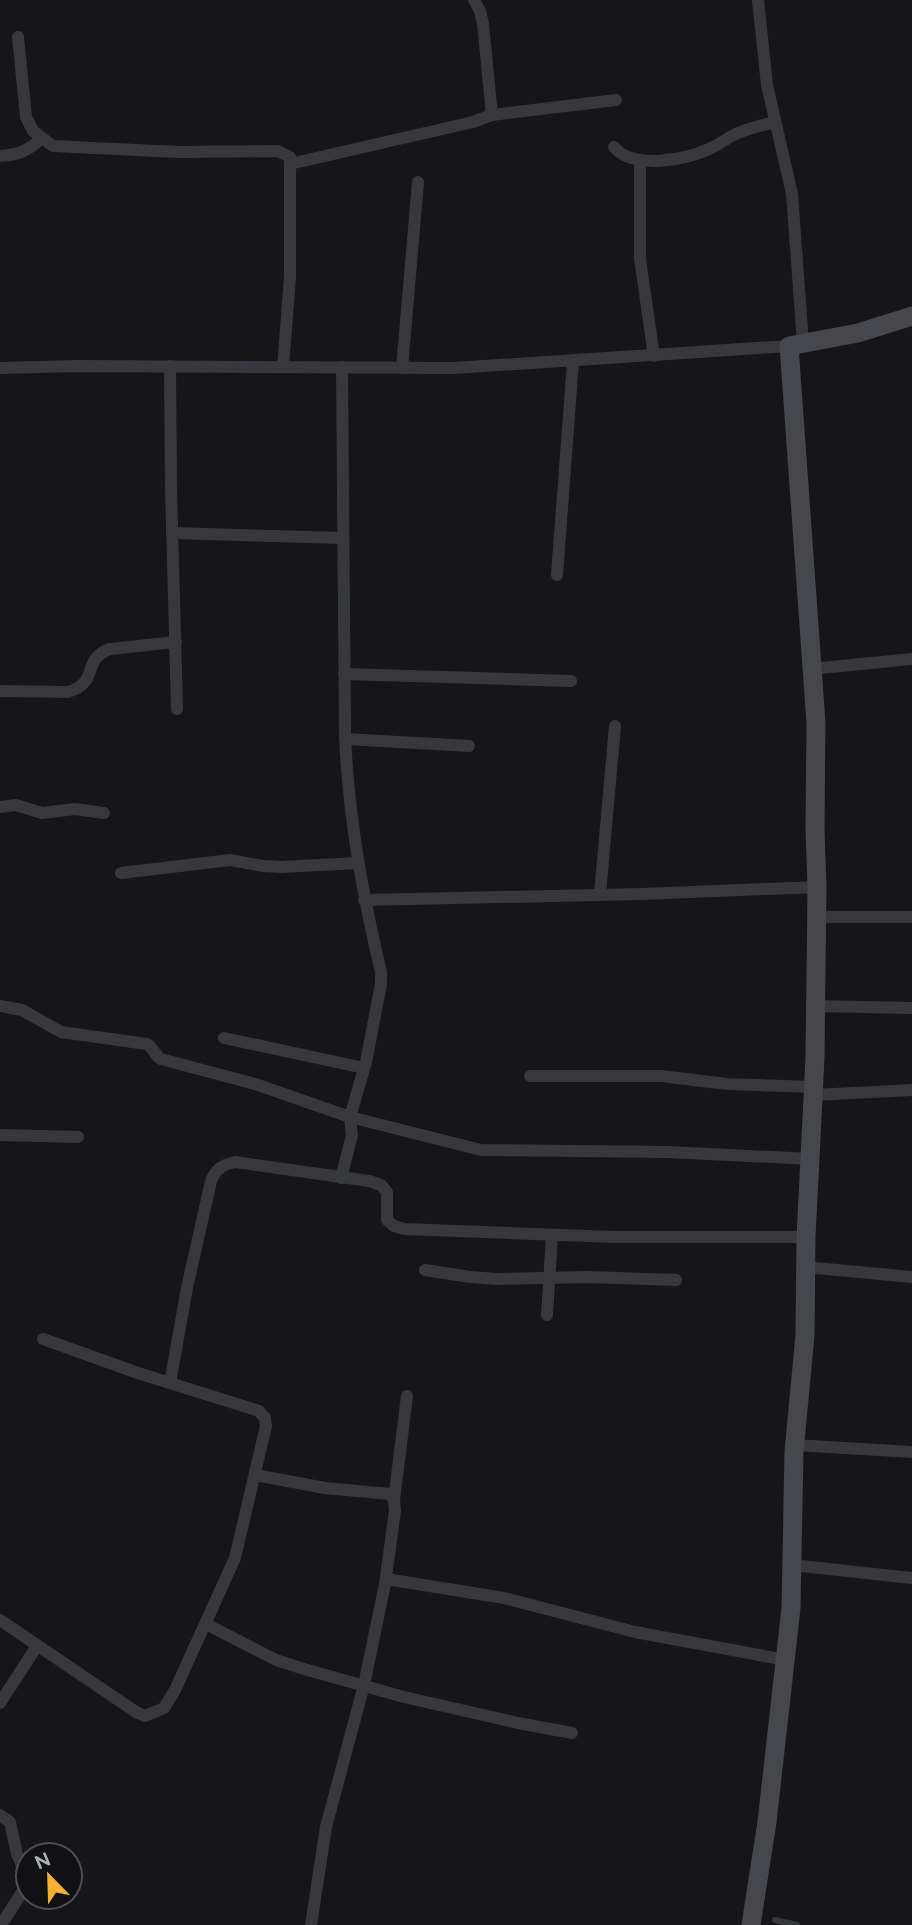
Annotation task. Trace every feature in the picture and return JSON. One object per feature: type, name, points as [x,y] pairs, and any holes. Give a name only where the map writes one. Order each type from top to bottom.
[{"type":"street","points":[[474,0],[483,24],[492,115]]},
{"type":"street","points":[[751,1925],[767,1822],[791,1608],[795,1445],[805,1335],[817,917],[816,723],[811,669],[796,345],[793,204],[767,85],[758,0]]},
{"type":"street","points":[[18,37],[26,117],[33,131],[53,146],[178,152],[278,151],[290,157],[290,277],[283,367]]},
{"type":"street","points":[[290,164],[473,122],[492,115],[616,100]]},
{"type":"street","points":[[614,147],[628,158],[657,160],[701,152],[740,132],[775,122]]},
{"type":"street","points":[[0,156],[25,152],[41,139]]},
{"type":"street","points":[[640,160],[640,259],[654,356]]},
{"type":"street","points":[[402,368],[418,182]]},
{"type":"street","points":[[0,368],[453,368],[573,362],[796,345],[858,333],[912,316]]},
{"type":"street","points":[[556,575],[573,362]]},
{"type":"street","points":[[170,366],[177,709]]},
{"type":"street","points":[[341,1178],[352,1135],[351,1117],[381,984],[381,972],[357,863],[347,781],[342,367]]},
{"type":"street","points":[[172,533],[343,538]]},
{"type":"street","points":[[0,691],[77,690],[87,681],[92,663],[100,652],[176,642]]},
{"type":"street","points":[[811,669],[912,659]]},
{"type":"street","points":[[344,674],[571,681]]},
{"type":"street","points":[[600,894],[615,726]]},
{"type":"street","points":[[345,739],[469,746]]},
{"type":"street","points":[[0,807],[16,805],[42,813],[75,809],[104,813]]},
{"type":"street","points":[[121,873],[230,860],[272,866],[357,863]]},
{"type":"street","points":[[364,900],[817,887]]},
{"type":"street","points":[[817,917],[912,917]]},
{"type":"street","points":[[0,1006],[22,1010],[61,1032],[147,1044],[160,1059],[255,1084],[351,1117],[463,1147],[500,1152],[668,1152],[811,1159]]},
{"type":"street","points":[[815,1006],[912,1007]]},
{"type":"street","points":[[224,1038],[364,1068]]},
{"type":"street","points":[[530,1076],[661,1076],[814,1091],[912,1090]]},
{"type":"street","points":[[0,1135],[78,1137]]},
{"type":"street","points":[[170,1383],[187,1288],[215,1172],[223,1165],[235,1162],[381,1185],[387,1192],[387,1220],[404,1229],[552,1235],[806,1237]]},
{"type":"street","points":[[547,1315],[552,1235]]},
{"type":"street","points":[[806,1267],[912,1277]]},
{"type":"street","points":[[425,1270],[470,1277],[588,1276],[676,1280]]},
{"type":"street","points":[[0,1620],[84,1679],[145,1716],[164,1708],[175,1690],[235,1558],[266,1426],[265,1418],[259,1411],[43,1339]]},
{"type":"street","points":[[311,1925],[326,1827],[364,1685],[386,1580],[407,1396]]},
{"type":"street","points":[[795,1445],[912,1452]]},
{"type":"street","points":[[255,1475],[325,1488],[379,1492],[390,1494],[394,1500]]},
{"type":"street","points":[[792,1565],[912,1578]]},
{"type":"street","points":[[386,1580],[504,1598],[635,1632],[786,1660]]},
{"type":"street","points":[[206,1624],[276,1660],[518,1723],[572,1733]]},
{"type":"street","points":[[0,1703],[37,1646]]},
{"type":"street","points":[[0,1815],[10,1822],[14,1841]]},
{"type":"street","points":[[1,1925],[14,1904]]},
{"type":"lane","points":[[775,1920],[797,1925]]}]
